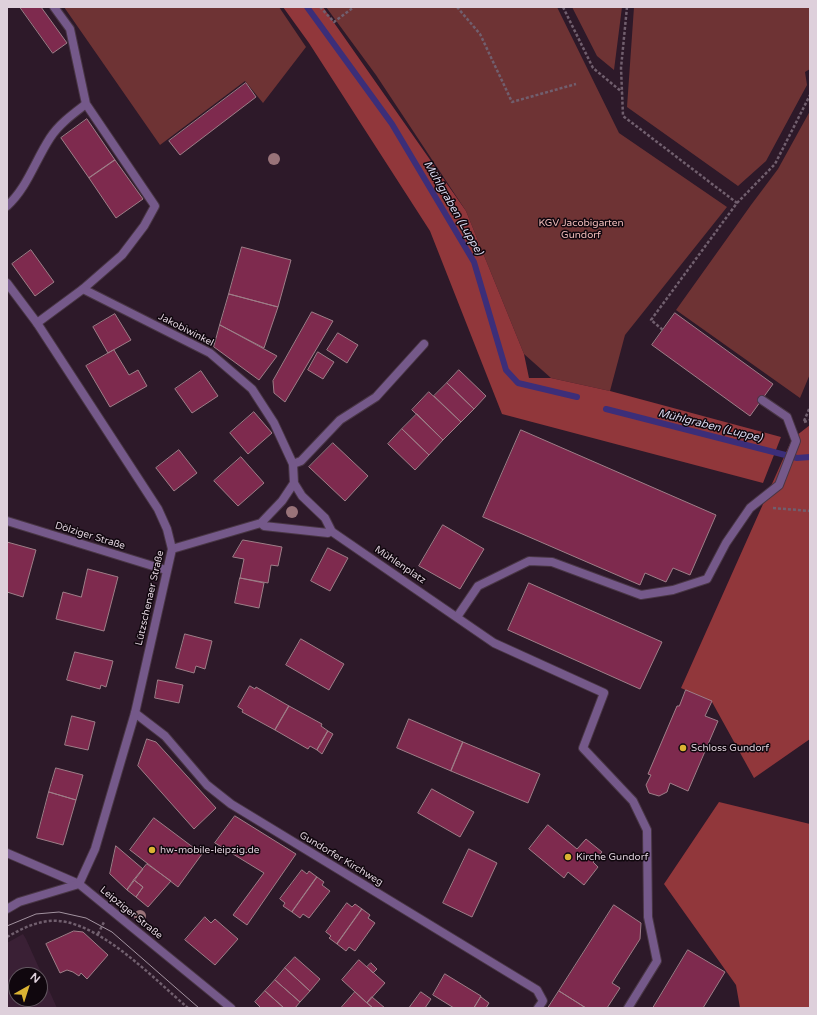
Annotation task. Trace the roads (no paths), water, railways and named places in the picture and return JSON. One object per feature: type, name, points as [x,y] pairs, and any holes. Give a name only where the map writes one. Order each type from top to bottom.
[{"type":"street","points":[[37,323],[83,289],[122,255],[144,226],[155,206],[86,104],[70,29],[54,7]]},
{"type":"street","points":[[7,206],[20,193],[51,137],[68,119],[86,104]]},
{"type":"street","name":"Lützschenaer Straße","points":[[7,282],[37,323],[158,509],[167,529],[172,549],[166,570],[135,713],[95,848],[80,884]]},
{"type":"street","name":"Jakobiwinkel","points":[[83,289],[210,353],[252,389],[274,423],[293,464],[294,483]]},
{"type":"street","points":[[293,464],[301,461],[340,420],[376,397],[424,344]]},
{"type":"street","points":[[457,617],[478,586],[529,561],[552,562],[641,595],[673,590],[707,579],[726,543],[750,508],[779,485],[796,442],[787,417],[762,400]]},
{"type":"street","points":[[172,549],[261,523],[282,501],[294,483]]},
{"type":"street","name":"Mühlenplatz","points":[[294,483],[302,496],[325,518],[331,528],[331,531],[494,643],[604,693],[583,748],[633,801],[647,830],[648,917],[657,961],[628,1008]]},
{"type":"street","name":"Dölziger Straße","points":[[7,521],[166,570]]},
{"type":"street","points":[[261,523],[264,526],[328,533],[331,531]]},
{"type":"street","name":"Gundorfer Kirchweg","points":[[135,713],[165,736],[207,785],[231,804],[537,990],[543,1001],[538,1008]]},
{"type":"street","name":"Leipziger Straße","points":[[7,853],[80,884],[231,1008]]},
{"type":"street","points":[[7,909],[20,902],[80,884]]},
{"type":"waterway","name":"Mühlgraben (Luppe)","points":[[307,7],[392,124],[474,262],[506,370],[518,383],[577,397]]},
{"type":"waterway","name":"Mühlgraben (Luppe)","points":[[606,409],[797,458],[810,457]]},
{"type":"tram line","points":[[7,926],[36,914],[59,912],[86,918],[112,932],[199,1008]]},
{"type":"place","name":"Schloss Gundorf","points":[[683,748]]},
{"type":"place","name":"hw-mobile-leipzig.de","points":[[152,850]]},
{"type":"place","name":"Kirche Gundorf","points":[[568,857]]},
{"type":"park label","name":"KGV Jacobigarten Gundorf","points":[[581,228]]}]
